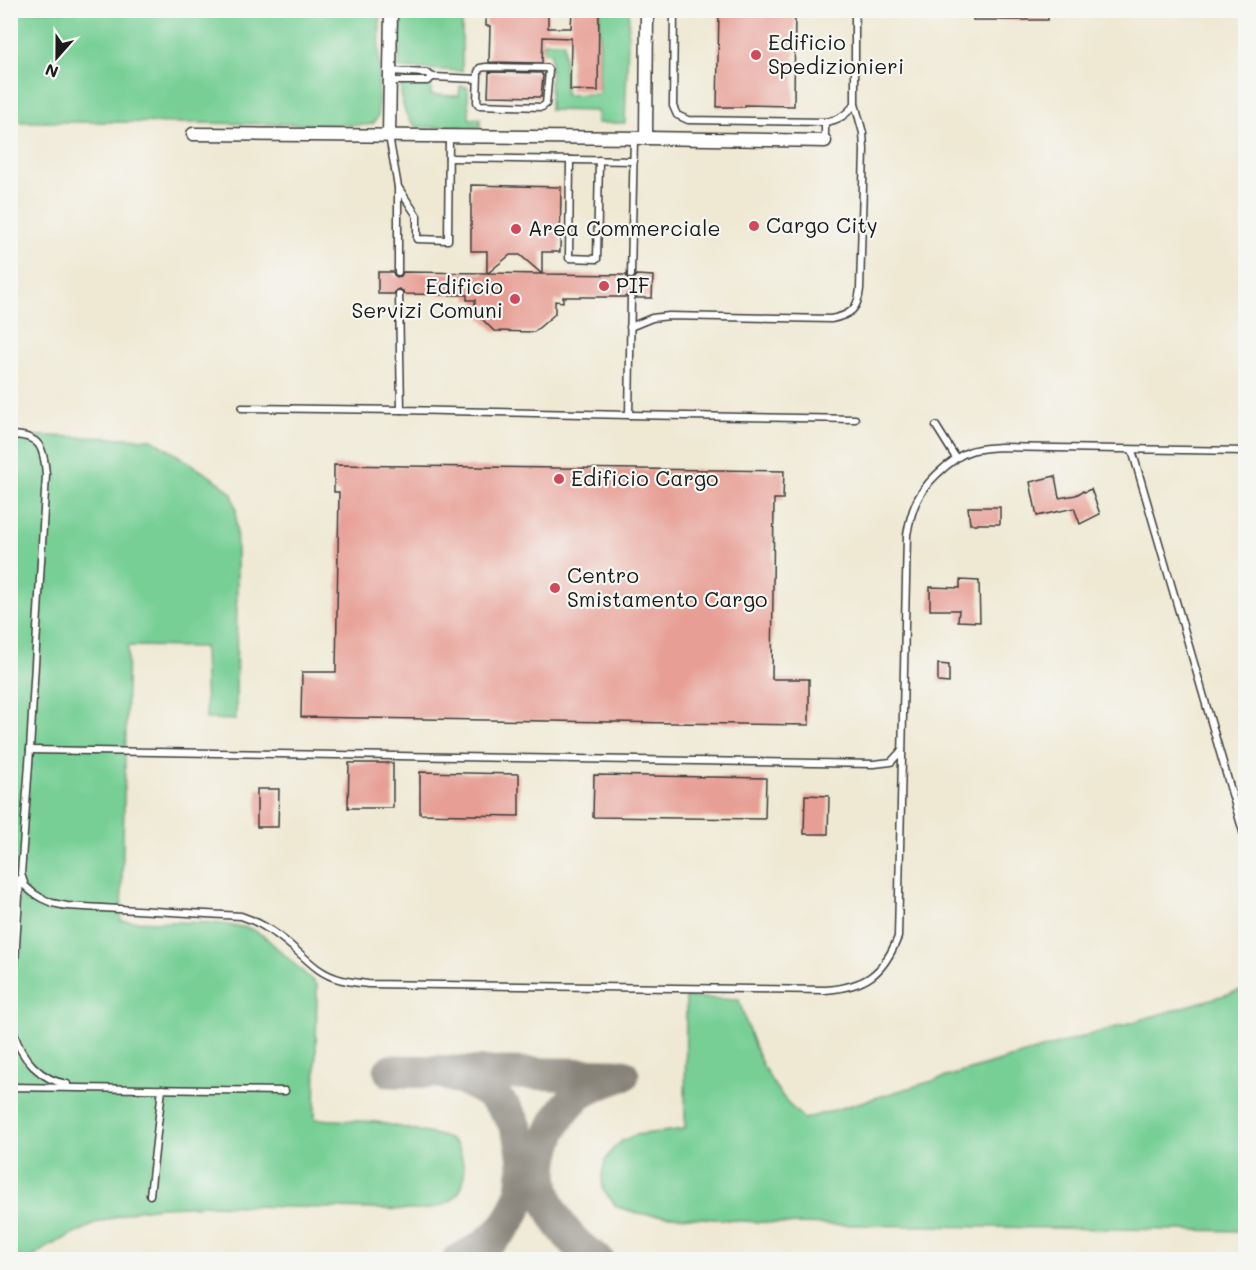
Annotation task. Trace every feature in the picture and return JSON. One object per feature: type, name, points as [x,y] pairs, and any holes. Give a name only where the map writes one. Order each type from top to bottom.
[{"type":"street","points":[[389,135],[391,10]]},
{"type":"street","points":[[640,138],[647,10]]},
{"type":"street","points":[[193,134],[825,141]]},
{"type":"lane","points":[[674,10],[673,106],[677,115],[688,120],[825,123],[841,118],[855,104]]},
{"type":"lane","points":[[630,327],[660,316],[823,319],[838,317],[853,310],[857,305],[861,289],[864,150],[863,133],[855,104],[855,10]]},
{"type":"lane","points":[[486,67],[547,68],[549,71],[548,101],[542,106],[479,105],[477,79],[480,68],[486,67]]},
{"type":"lane","points":[[390,76],[426,73],[433,77],[477,79]]},
{"type":"lane","points":[[825,123],[825,141]]},
{"type":"lane","points":[[389,135],[398,187],[398,272]]},
{"type":"lane","points":[[398,187],[417,216],[417,239],[448,240],[449,136]]},
{"type":"lane","points":[[631,275],[634,161],[640,138]]},
{"type":"lane","points":[[449,158],[634,161]]},
{"type":"lane","points":[[570,160],[569,258],[597,259],[599,160]]},
{"type":"lane","points":[[399,294],[401,410]]},
{"type":"lane","points":[[629,415],[631,297]]},
{"type":"lane","points":[[242,408],[855,419]]},
{"type":"lane","points":[[936,426],[956,458]]},
{"type":"lane","points":[[10,435],[24,435],[35,440],[45,463],[30,750],[12,1012],[14,1032],[28,1062],[41,1073],[56,1082],[85,1088]]},
{"type":"lane","points":[[21,874],[25,886],[41,898],[67,906],[242,916],[256,921],[283,938],[318,970],[349,982],[825,990],[840,989],[862,982],[888,960],[898,937],[907,536],[910,520],[922,490],[934,476],[956,458],[969,451],[1001,447],[1245,452]]},
{"type":"lane","points":[[1132,450],[1245,842]]},
{"type":"lane","points":[[30,750],[874,764],[891,762],[903,750]]},
{"type":"lane","points":[[10,1087],[285,1091]]},
{"type":"lane","points":[[150,1195],[162,1089]]},
{"type":"green space","points":[[10,11],[380,11],[378,116],[374,123],[368,125],[11,122]]},
{"type":"green space","points":[[400,11],[462,11],[462,71],[399,68]]},
{"type":"green space","points":[[600,11],[629,11],[625,123],[597,123],[597,111],[550,110],[551,53],[544,52],[544,42],[564,42],[565,95],[599,94]]},
{"type":"green space","points":[[401,85],[431,85],[431,95],[459,96],[460,86],[467,87],[469,119],[480,118],[480,127],[417,127],[409,119],[404,108]]},
{"type":"green space","points":[[11,435],[152,439],[219,482],[232,494],[236,509],[237,561],[236,720],[206,719],[204,647],[128,646],[121,921],[214,923],[249,928],[264,936],[317,985],[315,1119],[377,1122],[441,1136],[452,1141],[460,1150],[464,1175],[460,1190],[449,1202],[435,1208],[416,1210],[208,1205],[137,1210],[97,1223],[51,1245],[30,1259],[11,1260]]},
{"type":"green space","points":[[1245,989],[1245,1231],[788,1224],[641,1214],[617,1207],[603,1190],[602,1175],[605,1161],[622,1141],[635,1135],[685,1129],[686,997],[739,1000],[762,1065],[780,1093],[804,1119]]},
{"type":"building","points":[[486,10],[548,10],[548,28],[571,28],[572,10],[599,10],[598,91],[570,90],[571,38],[543,37],[542,63],[489,62],[490,26],[486,26]]},
{"type":"building","name":"Edificio Spedizionieri","points":[[719,10],[795,10],[794,106],[717,107]]},
{"type":"building","points":[[973,10],[1048,10],[1048,20],[973,20]]},
{"type":"building","points":[[489,72],[542,73],[541,97],[488,96]]},
{"type":"building","points":[[471,185],[561,187],[560,252],[542,252],[542,274],[626,275],[631,280],[636,275],[653,276],[652,298],[636,298],[631,292],[626,297],[563,297],[563,302],[555,301],[555,314],[534,332],[494,331],[475,312],[475,300],[467,300],[467,295],[404,294],[399,289],[394,294],[378,294],[378,272],[393,272],[397,277],[403,272],[487,273],[487,251],[471,251]],"holes":[[[510,255],[520,255],[542,274],[488,273]]]},
{"type":"building","name":"Centro Smistamento Cargo","points":[[334,465],[784,471],[783,499],[774,499],[772,679],[809,679],[809,725],[301,717],[302,672],[336,672],[339,492],[334,492]]},
{"type":"building","points":[[1055,476],[1059,498],[1091,489],[1100,514],[1080,524],[1074,508],[1037,516],[1030,482]]},
{"type":"building","points":[[968,507],[1000,507],[1000,524],[970,524]]},
{"type":"building","points":[[960,580],[979,581],[980,622],[958,621],[959,610],[930,610],[930,587],[960,588]]},
{"type":"building","points":[[938,664],[949,665],[949,683],[938,682]]},
{"type":"building","points":[[349,763],[393,763],[393,808],[348,808]]},
{"type":"building","points":[[420,772],[519,774],[519,816],[420,814]]},
{"type":"building","points":[[594,775],[766,778],[765,819],[593,817]]},
{"type":"building","points":[[257,789],[279,789],[278,827],[257,827]]},
{"type":"building","points":[[805,795],[829,796],[828,834],[804,834]]},
{"type":"taxiway","points":[[390,1071],[615,1075]]},
{"type":"taxiway","points":[[441,1072],[481,1088],[501,1104],[517,1131],[524,1161],[521,1193],[509,1221],[486,1244],[458,1260]]},
{"type":"taxiway","points":[[598,1260],[577,1244],[553,1212],[544,1187],[543,1164],[551,1133],[558,1119],[572,1101],[587,1089],[623,1075]]},
{"type":"place","name":"Edificio Spedizionieri","points":[[756,55]]},
{"type":"place","name":"Cargo City","points":[[754,226]]},
{"type":"place","name":"Area Commerciale","points":[[516,229]]},
{"type":"place","name":"PIF","points":[[604,286]]},
{"type":"place","name":"Edificio Servizi Comuni","points":[[515,299]]},
{"type":"place","name":"Edificio Cargo","points":[[559,479]]},
{"type":"place","name":"Centro Smistamento Cargo","points":[[555,588]]}]
